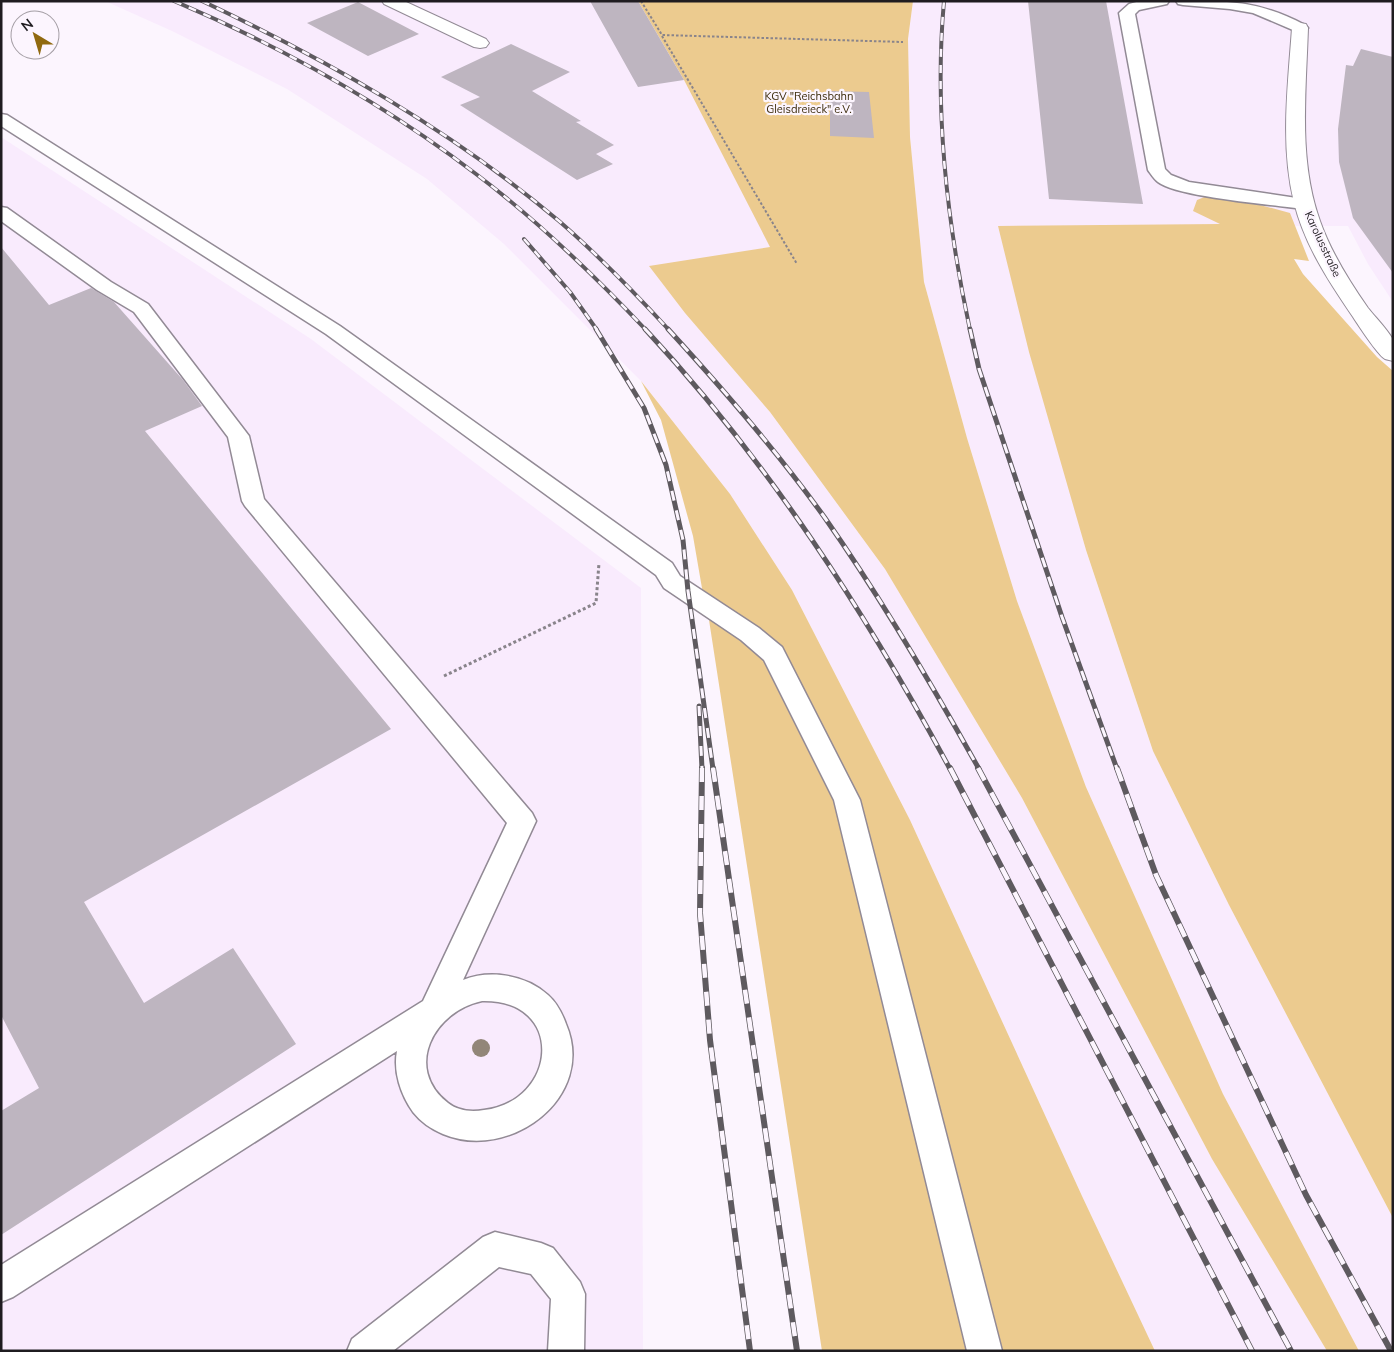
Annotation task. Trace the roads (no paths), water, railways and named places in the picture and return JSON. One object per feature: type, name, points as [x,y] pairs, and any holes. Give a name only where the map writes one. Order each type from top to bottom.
[{"type":"street","points":[[390,1],[480,42]]},
{"type":"street","name":"Karolusstraße","points":[[1300,28],[1297,92],[1298,158],[1304,204],[1319,241],[1337,276],[1365,320],[1393,354]]},
{"type":"lane","points":[[1162,1],[1134,7],[1127,13],[1157,170],[1165,179],[1186,187],[1304,204]]},
{"type":"lane","points":[[1183,1],[1245,6],[1283,18],[1300,28]]},
{"type":"lane","points":[[1,119],[333,330],[664,568],[672,582],[750,634],[773,654],[846,800],[985,1351]]},
{"type":"lane","points":[[1,212],[104,286],[141,308],[238,436],[253,501],[522,821],[433,1011],[419,1030],[411,1052],[411,1074],[418,1094],[433,1112],[452,1122],[474,1126],[497,1123],[518,1115],[548,1087],[556,1068],[558,1049],[555,1031],[547,1015],[534,1002],[516,992],[495,988],[472,990],[452,998],[433,1011],[1,1286]]},
{"type":"lane","points":[[364,1351],[496,1249],[541,1260],[568,1294],[566,1351]]},
{"type":"railway","points":[[174,1],[214,18],[292,57],[368,100],[441,148],[499,192],[543,229],[606,288],[646,330]]},
{"type":"railway","points":[[202,1],[296,48],[388,99],[476,157],[559,221],[616,274],[669,330]]},
{"type":"railway","points":[[944,1],[941,42],[941,84],[945,167],[955,249],[970,330]]},
{"type":"railway","points":[[524,239],[570,292],[597,330]]},
{"type":"railway","points":[[596,329],[644,408],[666,465],[683,540],[688,591],[713,769]]},
{"type":"railway","points":[[645,329],[690,379],[773,484],[884,652],[950,769]]},
{"type":"railway","points":[[668,329],[749,421],[825,518],[905,641],[979,769]]},
{"type":"railway","points":[[970,329],[979,369],[1062,617],[1117,769]]},
{"type":"railway","points":[[699,706],[702,769]]},
{"type":"railway","points":[[713,768],[797,1351]]},
{"type":"railway","points":[[950,768],[1252,1351]]},
{"type":"railway","points":[[978,768],[1291,1351]]},
{"type":"railway","points":[[1117,768],[1156,875],[1306,1195],[1391,1351]]},
{"type":"railway","points":[[702,769],[700,913],[710,1040],[750,1351]]},
{"type":"park label","name":"KGV \"Reichsbahn Gleisdreieck\" e.V.","points":[[809,102]]}]
